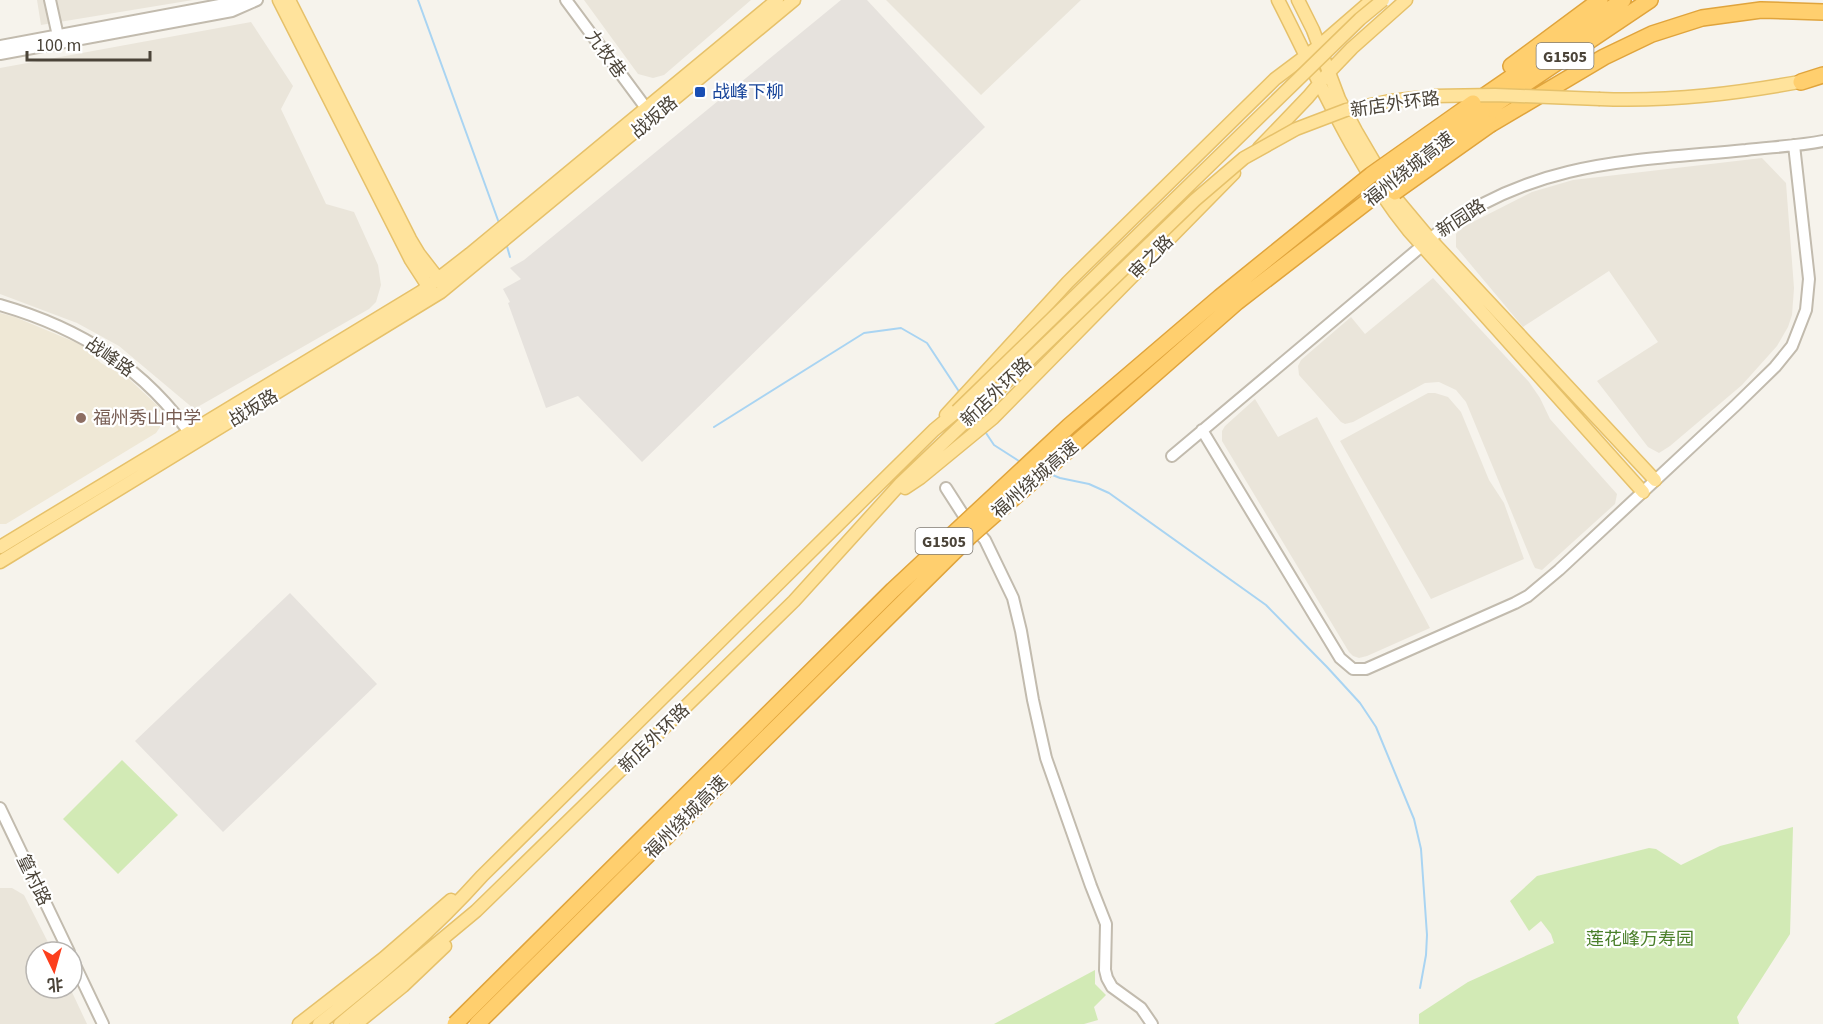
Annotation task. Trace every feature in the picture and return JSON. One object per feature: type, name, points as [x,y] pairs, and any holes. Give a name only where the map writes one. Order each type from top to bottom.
[{"type":"highway","points":[[1479,110],[1527,53],[1586,0]]},
{"type":"highway","points":[[1527,53],[1600,0]]},
{"type":"highway","name":"福州绕城高速","points":[[477,1024],[970,536],[1237,302],[1479,110],[1623,0]]},
{"type":"highway","name":"福州绕城高速","points":[[455,1024],[960,526],[1069,426],[1220,297],[1371,175],[1479,110],[1650,0]]},
{"type":"highway","points":[[1479,110],[1652,34],[1702,18],[1761,10],[1823,12]]},
{"type":"highway","points":[[1801,82],[1823,76]]},
{"type":"main road","points":[[279,0],[411,260],[436,288]]},
{"type":"main road","points":[[289,0],[436,288]]},
{"type":"main road","name":"战坂路","points":[[0,562],[193,438],[436,288],[497,239],[646,108],[777,0]]},
{"type":"main road","name":"战坂路","points":[[512,226],[794,0]]},
{"type":"main road","points":[[1278,0],[1342,125],[1386,202],[1655,480]]},
{"type":"main road","points":[[1298,0],[1313,30],[1347,114],[1382,175],[1426,243],[1642,492]]},
{"type":"main road","points":[[955,409],[971,388],[1068,282],[1275,78],[1319,46],[1372,0]]},
{"type":"main road","name":"新店外环路","points":[[319,1024],[408,951],[454,908],[482,876],[955,409],[1270,105],[1383,0]]},
{"type":"main road","name":"审之路","points":[[885,501],[920,478],[993,418],[1308,97],[1352,48],[1406,0]]},
{"type":"main road","name":"新店外环路","points":[[340,1024],[476,911],[794,601],[885,501],[965,422],[1195,200],[1244,158],[1296,129],[1346,110],[1390,101],[1434,96],[1495,95],[1626,100],[1679,98],[1747,91],[1801,82]]},
{"type":"main road","name":"战坂路","points":[[0,547],[193,438]]},
{"type":"main road","points":[[299,1024],[384,958],[482,876]]},
{"type":"main road","points":[[356,1024],[403,986],[453,938],[476,911]]},
{"type":"street","points":[[50,0],[58,36]]},
{"type":"street","points":[[0,54],[232,11],[257,0]]},
{"type":"street","name":"九牧巷","points":[[566,0],[646,108]]},
{"type":"street","points":[[0,46],[230,3],[245,5]]},
{"type":"street","name":"新园路","points":[[1172,456],[1453,221],[1491,199],[1521,186],[1576,169],[1617,162],[1823,141]]},
{"type":"street","points":[[1202,430],[1340,658],[1353,669],[1359,670],[1373,666],[1528,596],[1775,367],[1792,346],[1806,310],[1809,279],[1794,145]]},
{"type":"street","name":"战峰路","points":[[0,305],[67,329],[104,350],[151,388],[193,438]]},
{"type":"street","points":[[946,488],[964,516],[985,540],[1013,598],[1022,631],[1033,700],[1046,758],[1090,886],[1106,924],[1105,970],[1107,978],[1112,987],[1141,1008],[1152,1024]]},
{"type":"street","name":"篁村路","points":[[0,808],[63,940]]},
{"type":"street","points":[[84,984],[103,1024]]},
{"type":"shaded area","points":[[37,0],[193,0],[41,25]]},
{"type":"shaded area","points":[[584,0],[751,0],[664,75],[653,78],[638,74]]},
{"type":"shaded area","points":[[841,0],[867,0],[985,127],[642,462],[578,396],[546,408],[508,303],[510,302],[503,289],[521,279],[510,268],[524,260]]},
{"type":"shaded area","points":[[886,0],[1081,0],[981,95]]},
{"type":"shaded area","points":[[251,22],[293,86],[281,109],[326,204],[354,212],[378,265],[381,285],[376,302],[369,309],[194,409],[119,346],[77,323],[0,294],[0,68]]},
{"type":"shaded area","points":[[1762,158],[1786,183],[1794,288],[1792,315],[1788,327],[1777,346],[1742,385],[1659,453],[1648,447],[1597,381],[1658,342],[1609,271],[1523,327],[1456,247],[1456,234],[1461,228],[1532,192],[1573,180]]},
{"type":"shaded area","points":[[1433,278],[1529,382],[1550,419],[1617,494],[1615,504],[1542,570],[1535,568],[1533,564],[1466,402],[1456,390],[1439,382],[1425,383],[1353,422],[1345,424],[1299,375],[1298,366],[1301,360],[1351,317],[1365,334]]},
{"type":"shaded area","name":"福州秀山中学","points":[[0,313],[82,345],[101,363],[129,379],[158,406],[162,415],[160,427],[156,433],[6,524],[0,524]]},
{"type":"shaded area","points":[[1428,393],[1448,397],[1461,412],[1489,480],[1504,503],[1524,559],[1431,599],[1340,441]]},
{"type":"shaded area","points":[[1255,399],[1278,437],[1317,417],[1430,628],[1367,656],[1359,658],[1349,652],[1222,441],[1222,431],[1225,426]]},
{"type":"shaded area","points":[[290,593],[377,684],[223,832],[135,741]]},
{"type":"shaded area","points":[[0,888],[12,888],[24,895],[47,940],[24,940],[24,1000],[76,1000],[87,1024],[0,1024]]},
{"type":"green space","points":[[122,760],[178,815],[118,874],[63,819]]},
{"type":"green space","name":"莲花峰万寿园","points":[[1793,827],[1790,934],[1737,1017],[1739,1024],[1419,1024],[1419,1014],[1468,982],[1554,943],[1551,934],[1541,921],[1529,931],[1510,901],[1537,876],[1649,848],[1656,849],[1681,865],[1720,846]]},
{"type":"green space","points":[[1095,970],[1095,984],[1106,995],[1094,1007],[1098,1020],[1084,1024],[994,1024]]},
{"type":"waterway","points":[[418,0],[499,223]]},
{"type":"waterway","points":[[506,243],[510,257]]},
{"type":"waterway","points":[[714,427],[864,333],[901,328],[927,343],[960,393]]},
{"type":"waterway","points":[[984,430],[994,445],[1022,463]]},
{"type":"waterway","points":[[1050,474],[1089,484],[1109,493],[1266,605],[1360,703],[1376,727],[1414,819],[1421,849],[1427,935],[1420,988]]},
{"type":"place","name":"战峰下柳","points":[[700,92]]},
{"type":"place","name":"福州秀山中学","points":[[81,418]]}]
